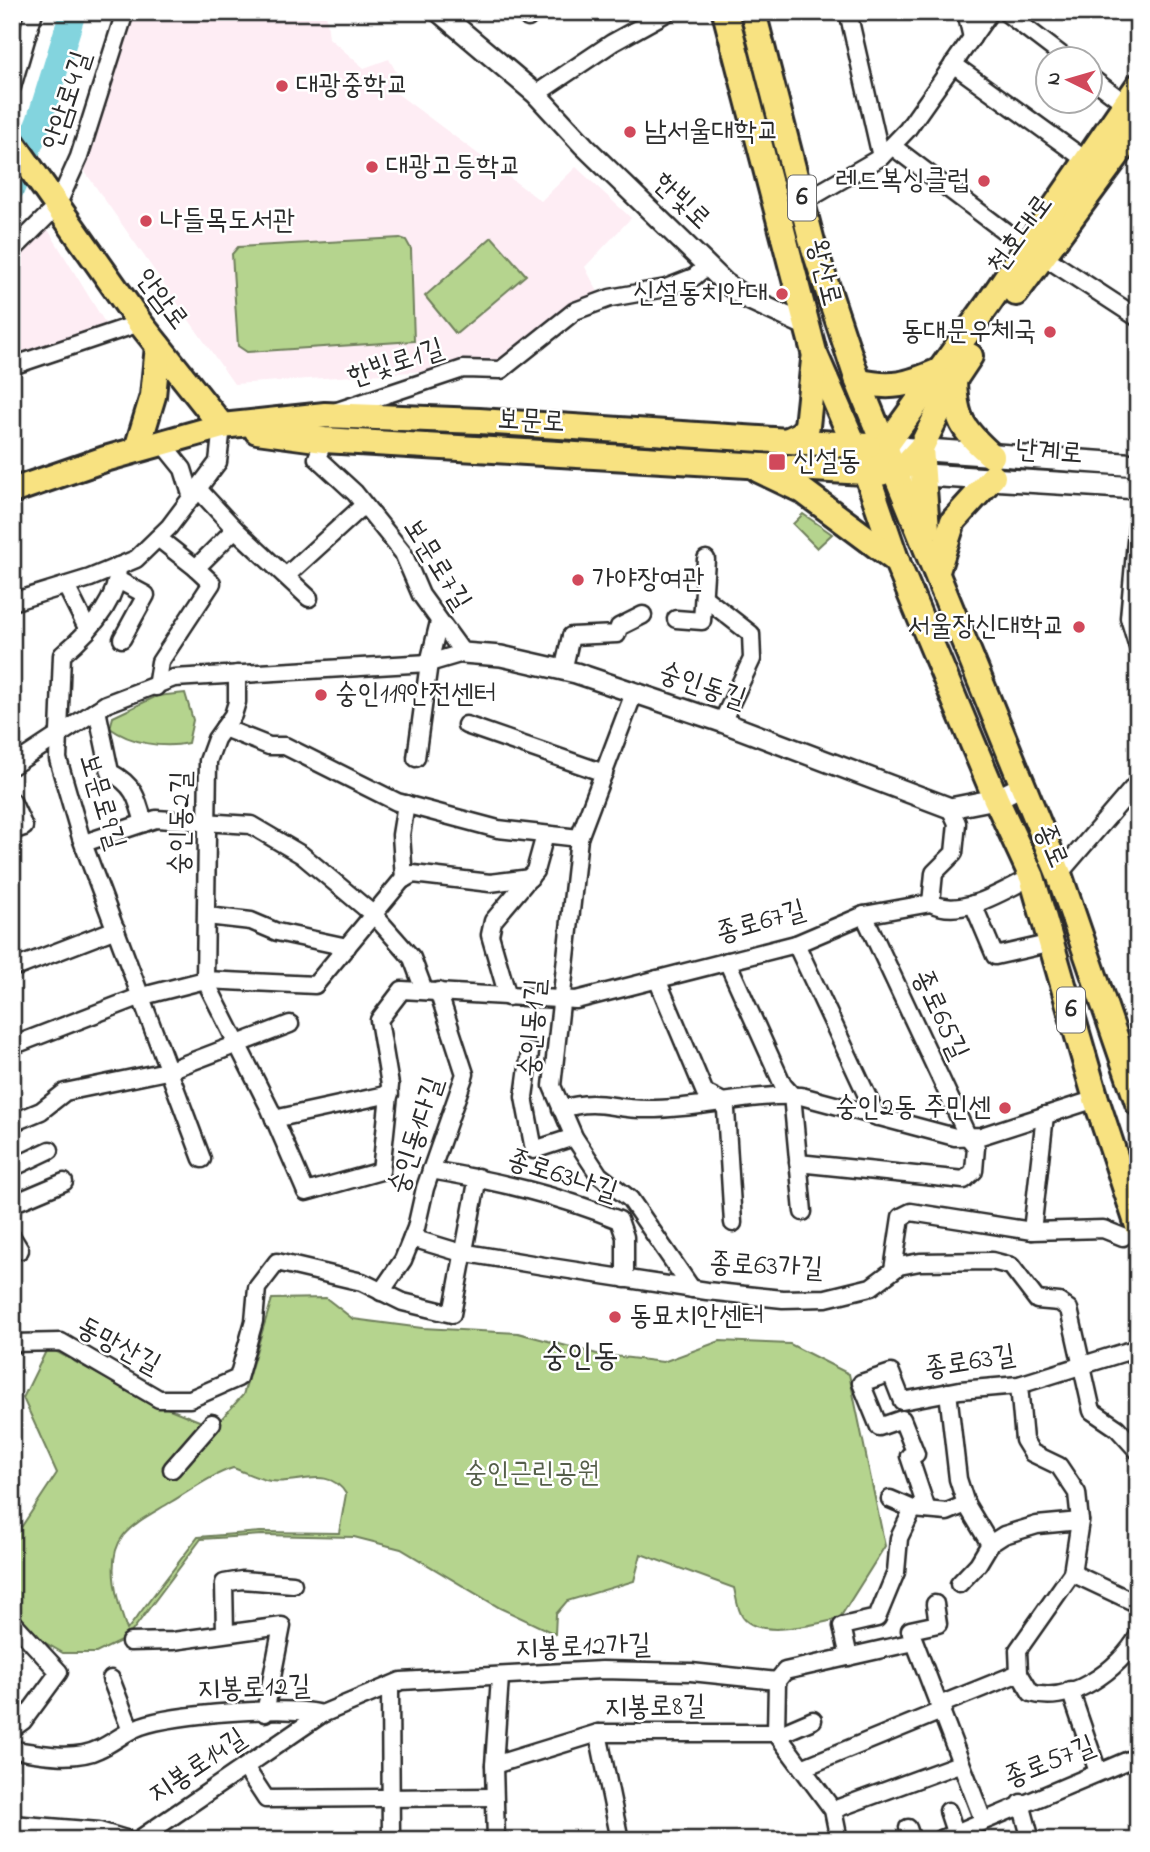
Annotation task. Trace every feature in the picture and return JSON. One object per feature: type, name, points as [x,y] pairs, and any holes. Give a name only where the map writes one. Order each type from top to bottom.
[{"type":"main road","name":"왕산로","points":[[725,12],[805,326],[866,472]]},
{"type":"main road","name":"왕산로","points":[[753,12],[812,242],[858,381],[885,447]]},
{"type":"main road","name":"천호대로","points":[[1035,252],[1087,161],[1132,95]]},
{"type":"main road","name":"천호대로","points":[[947,375],[1035,252],[1138,127]]},
{"type":"main road","name":"안암로","points":[[12,142],[139,323],[222,426]]},
{"type":"main road","points":[[137,449],[153,396],[158,346]]},
{"type":"main road","points":[[783,466],[786,442],[800,434],[807,426],[814,352]]},
{"type":"main road","points":[[858,381],[877,386],[902,386],[947,375]]},
{"type":"main road","points":[[866,472],[947,375]]},
{"type":"main road","points":[[897,474],[921,448],[947,375]]},
{"type":"main road","points":[[937,571],[953,521],[993,467],[958,418],[947,375]]},
{"type":"main road","name":"보문로","points":[[12,491],[137,449],[222,426],[325,415],[479,421],[824,444],[849,434],[885,447]]},
{"type":"main road","name":"보문로","points":[[222,426],[324,440],[897,474]]},
{"type":"main road","name":"난계로","points":[[885,447],[957,452],[993,467],[1138,488]]},
{"type":"main road","name":"종로","points":[[885,447],[1059,874],[1138,1103]]},
{"type":"main road","points":[[921,448],[928,547]]},
{"type":"main road","points":[[742,463],[803,491],[897,562]]},
{"type":"main road","name":"난계로","points":[[897,474],[956,476],[993,467],[1138,466]]},
{"type":"main road","name":"종로","points":[[866,472],[897,562],[996,799],[1032,877],[1096,1099],[1130,1232]]},
{"type":"street","points":[[12,87],[34,12]]},
{"type":"street","name":"안암로4길","points":[[12,251],[57,205],[79,157],[125,12]]},
{"type":"street","name":"한빛로","points":[[439,12],[536,94],[584,146],[707,266],[748,299],[805,326]]},
{"type":"street","points":[[536,94],[612,43],[668,12]]},
{"type":"street","points":[[848,12],[886,151]]},
{"type":"street","points":[[966,12],[972,38]]},
{"type":"street","points":[[803,202],[886,151],[907,130],[990,12]]},
{"type":"street","points":[[1005,12],[1050,46]]},
{"type":"street","points":[[953,64],[1087,161]]},
{"type":"street","name":"천호대로","points":[[1104,83],[1132,95]]},
{"type":"street","name":"천호대로","points":[[886,151],[1035,252]]},
{"type":"street","points":[[1035,252],[1138,318]]},
{"type":"street","name":"한빛로1길","points":[[325,415],[463,369],[501,370],[575,311],[610,298],[666,288],[694,277],[707,266]]},
{"type":"street","points":[[12,366],[139,323]]},
{"type":"street","points":[[12,602],[118,573],[136,559],[196,494],[218,462],[222,426]]},
{"type":"street","name":"보문로7길","points":[[324,440],[317,458],[364,505],[403,553],[421,595],[463,653]]},
{"type":"street","points":[[162,443],[183,469],[196,494],[309,597]]},
{"type":"street","name":"보문로7길","points":[[286,576],[364,505]]},
{"type":"street","points":[[1138,519],[1133,618],[1138,647]]},
{"type":"street","points":[[196,568],[235,529]]},
{"type":"street","points":[[156,687],[160,662],[212,583],[158,538]]},
{"type":"street","points":[[676,619],[702,621],[706,559]]},
{"type":"street","points":[[118,573],[146,596],[122,639]]},
{"type":"street","name":"보문로9길","points":[[118,573],[88,630],[62,654],[58,759],[84,843],[139,997],[202,1159]]},
{"type":"street","points":[[66,586],[88,630]]},
{"type":"street","points":[[705,598],[751,634],[752,659],[722,722]]},
{"type":"street","points":[[564,671],[571,636],[617,634],[620,627],[643,614]]},
{"type":"street","points":[[416,758],[429,663],[439,622]]},
{"type":"street","name":"숭인동길","points":[[12,766],[97,710],[174,678],[429,663],[463,653],[501,656],[564,671],[634,693],[722,722],[950,808]]},
{"type":"street","name":"숭인동2길","points":[[237,674],[237,702],[215,739],[208,761],[205,822],[205,980],[274,1119],[306,1192],[381,1171],[390,1094],[379,1020],[401,990],[431,991]]},
{"type":"street","name":"숭인동1길","points":[[634,693],[579,838],[552,1086],[574,1137],[599,1175],[630,1199],[692,1289]]},
{"type":"street","points":[[97,710],[110,772],[127,782],[136,792],[144,823]]},
{"type":"street","points":[[466,725],[604,773]]},
{"type":"street","points":[[224,727],[269,746],[285,746],[406,804],[498,830],[579,838]]},
{"type":"street","points":[[1059,874],[1138,782]]},
{"type":"street","points":[[931,903],[934,873],[954,853],[957,823],[950,808],[996,799],[1024,785]]},
{"type":"street","points":[[12,801],[24,827],[12,831]]},
{"type":"street","points":[[404,879],[401,835],[406,804]]},
{"type":"street","name":"숭인동1다길","points":[[84,843],[156,819],[251,825],[302,855],[375,916],[412,958],[431,991],[465,1074],[431,1170],[411,1238],[402,1260],[382,1292]]},
{"type":"street","points":[[508,997],[490,935],[493,922],[535,872],[545,835]]},
{"type":"street","points":[[12,1046],[139,997],[205,980],[314,985],[404,879],[413,874],[438,874],[490,883],[530,878]]},
{"type":"street","name":"종로67길","points":[[431,991],[576,1000],[796,944],[864,915],[931,903],[940,908],[973,904],[1032,877]]},
{"type":"street","points":[[973,904],[995,956],[1052,943]]},
{"type":"street","name":"종로65길","points":[[798,1163],[964,1180],[974,1171],[976,1147],[968,1137],[864,915]]},
{"type":"street","points":[[207,916],[251,921],[278,933],[347,947]]},
{"type":"street","points":[[20,966],[116,929]]},
{"type":"street","points":[[796,944],[877,1117]]},
{"type":"street","points":[[727,961],[783,1086],[792,1095],[803,1212]]},
{"type":"street","points":[[657,979],[705,1093],[721,1101],[726,1110],[733,1223]]},
{"type":"street","points":[[12,1123],[41,1111],[65,1092],[167,1071],[290,1024]]},
{"type":"street","points":[[530,1052],[524,1097],[534,1150],[574,1137]]},
{"type":"street","points":[[274,1119],[390,1094]]},
{"type":"street","points":[[561,1109],[602,1102],[647,1110],[792,1095],[955,1137],[968,1137],[981,1136],[1096,1099]]},
{"type":"street","points":[[1032,1231],[1045,1115]]},
{"type":"street","points":[[12,1168],[50,1150]]},
{"type":"street","name":"종로63나길","points":[[431,1170],[478,1177],[566,1200],[619,1220],[625,1237],[625,1279]]},
{"type":"street","points":[[382,1292],[403,1302],[452,1314],[478,1177]]},
{"type":"street","points":[[12,1204],[64,1182]]},
{"type":"street","points":[[894,1270],[901,1217],[911,1212],[1032,1231],[1103,1229],[1130,1232]]},
{"type":"street","name":"종로63가길","points":[[411,1238],[464,1253],[625,1279],[783,1298],[826,1298],[871,1287],[894,1270],[920,1262],[992,1261],[1011,1266],[1037,1300],[1059,1302],[1069,1309],[1083,1363]]},
{"type":"street","name":"동망산길","points":[[12,1343],[61,1342],[159,1399],[190,1398],[238,1378],[254,1321],[257,1288],[277,1262],[362,1282],[382,1292]]},
{"type":"street","name":"종로63길","points":[[920,1509],[902,1458],[916,1454],[902,1419],[878,1427],[861,1383],[891,1373],[902,1401],[948,1392],[1019,1385],[1138,1348]]},
{"type":"street","points":[[1083,1363],[1092,1411],[1117,1428],[1138,1451]]},
{"type":"street","points":[[1019,1385],[1024,1440],[1032,1453],[1059,1466],[1077,1493],[1080,1521],[1072,1573],[1018,1650],[1019,1674],[1031,1693],[1049,1699],[1108,1672],[1129,1652],[1138,1636]]},
{"type":"street","points":[[948,1392],[958,1479],[965,1504],[990,1544]]},
{"type":"street","points":[[172,1469],[212,1423]]},
{"type":"street","points":[[890,1499],[920,1509],[947,1512],[965,1504]]},
{"type":"street","points":[[849,1657],[842,1626],[877,1618],[896,1573],[898,1538],[920,1509]]},
{"type":"street","points":[[959,1584],[978,1564],[990,1544],[1004,1535],[1037,1525],[1080,1521]]},
{"type":"street","points":[[1072,1573],[1138,1604]]},
{"type":"street","points":[[225,1633],[223,1583],[242,1580],[293,1584]]},
{"type":"street","points":[[935,1604],[937,1624],[911,1630],[959,1764],[983,1820]]},
{"type":"street","points":[[12,1621],[59,1672],[23,1721],[12,1729]]},
{"type":"street","points":[[130,1642],[173,1641],[282,1626],[265,1713]]},
{"type":"street","points":[[839,1840],[833,1810],[777,1734],[777,1681],[785,1671],[914,1642]]},
{"type":"street","name":"지봉로12가길","points":[[390,1686],[401,1681],[602,1670],[691,1672],[777,1681]]},
{"type":"street","points":[[802,1768],[941,1711],[947,1702],[1019,1674]]},
{"type":"street","points":[[496,1840],[494,1765],[499,1677]]},
{"type":"street","points":[[111,1679],[131,1731]]},
{"type":"street","points":[[390,1686],[391,1840]]},
{"type":"street","name":"지봉로12길","points":[[12,1746],[15,1750],[51,1756],[96,1751],[141,1726],[172,1719],[265,1713],[322,1714],[390,1686]]},
{"type":"street","points":[[1070,1690],[1098,1772]]},
{"type":"street","name":"지봉로14길","points":[[138,1840],[322,1714]]},
{"type":"street","name":"지봉로8길","points":[[494,1765],[598,1733],[777,1734],[813,1720]]},
{"type":"street","points":[[598,1733],[621,1840]]},
{"type":"street","name":"종로57길","points":[[939,1840],[1021,1803],[1138,1756]]},
{"type":"street","points":[[833,1810],[959,1764]]},
{"type":"street","points":[[245,1767],[266,1800],[494,1797]]},
{"type":"street","points":[[1021,1803],[1031,1840]]},
{"type":"street","points":[[948,1811],[955,1832]]},
{"type":"street","name":"종로57길","points":[[970,1840],[983,1820]]},
{"type":"street","points":[[12,1824],[99,1831],[129,1840]]},
{"type":"shaded area","points":[[132,12],[326,12],[329,38],[364,68],[389,59],[399,77],[391,89],[541,201],[576,167],[631,218],[585,267],[600,296],[557,315],[499,366],[234,384],[81,166]]},
{"type":"shaded area","points":[[47,228],[107,326],[12,357],[12,261]]},
{"type":"green space","points":[[492,237],[526,275],[456,334],[425,296]]},
{"type":"green space","points":[[400,238],[406,240],[411,249],[414,341],[247,352],[238,346],[232,254],[238,247]]},
{"type":"green space","points":[[803,514],[832,534],[817,548],[793,524]]},
{"type":"green space","points":[[185,693],[193,720],[188,743],[148,743],[127,738],[110,728],[113,717],[157,696]]},
{"type":"green space","name":"숭인근린공원","points":[[326,1298],[353,1319],[422,1328],[518,1333],[597,1354],[663,1362],[720,1341],[790,1344],[849,1374],[885,1546],[839,1619],[801,1627],[758,1627],[748,1622],[741,1614],[734,1588],[641,1554],[634,1581],[567,1601],[556,1614],[555,1634],[500,1608],[401,1549],[354,1537],[262,1535],[201,1539],[127,1638],[96,1653],[63,1653],[30,1634],[12,1614],[12,1527],[22,1526],[57,1473],[23,1398],[48,1347],[140,1397],[214,1427],[243,1395],[272,1299]],"holes":[[[233,1468],[270,1481],[312,1478],[331,1480],[346,1494],[339,1533],[260,1532],[198,1537],[127,1630],[114,1583],[114,1558],[123,1536],[139,1521],[201,1483]]]},
{"type":"waterway","points":[[12,188],[39,122],[73,12]]},
{"type":"place","name":"대광중학교","points":[[282,86]]},
{"type":"place","name":"남서울대학교","points":[[630,132]]},
{"type":"place","name":"대광고등학교","points":[[372,167]]},
{"type":"place","name":"레드복싱클럽","points":[[984,181]]},
{"type":"place","name":"나들목도서관","points":[[146,221]]},
{"type":"place","name":"신설동치안대","points":[[782,294]]},
{"type":"place","name":"동대문우체국","points":[[1050,332]]},
{"type":"place","name":"신설동","points":[[777,462]]},
{"type":"place","name":"가야장여관","points":[[578,580]]},
{"type":"place","name":"서울장신대학교","points":[[1079,627]]},
{"type":"place","name":"숭인119안전센터","points":[[321,695]]},
{"type":"place","name":"숭인2동 주민센","points":[[1005,1108]]},
{"type":"place","name":"동묘치안센터","points":[[615,1317]]},
{"type":"district","name":"숭인동","points":[[580,1357]]}]
